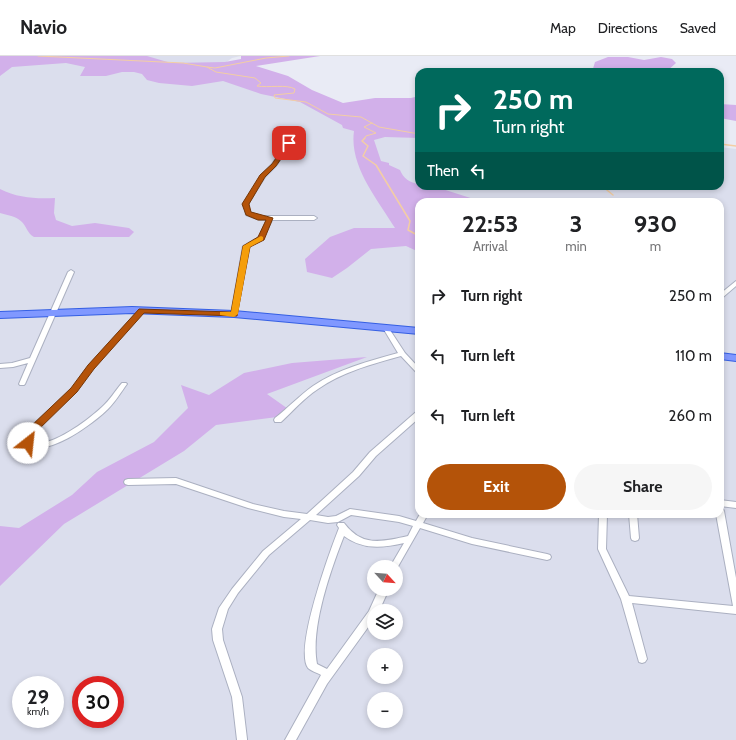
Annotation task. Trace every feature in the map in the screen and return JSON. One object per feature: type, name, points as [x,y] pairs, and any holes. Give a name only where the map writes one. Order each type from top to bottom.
[{"type":"highway","points":[[0,316],[53,312],[142,310],[234,314],[415,331]]},
{"type":"highway","points":[[724,356],[736,358]]},
{"type":"street","points":[[289,143],[274,165],[263,176],[246,204],[248,214],[260,218],[314,218]]},
{"type":"street","points":[[234,314],[246,246],[261,238],[270,218]]},
{"type":"street","points":[[22,384],[70,272]]},
{"type":"street","points":[[724,293],[736,283]]},
{"type":"street","points":[[124,384],[115,398],[104,409],[59,440],[44,446],[32,445],[28,443],[31,431],[74,390],[91,367],[142,310]]},
{"type":"street","points":[[386,328],[402,354],[415,368]]},
{"type":"street","points":[[278,420],[295,407],[302,398],[325,382],[370,363],[402,354]]},
{"type":"street","points":[[0,366],[18,364],[33,359]]},
{"type":"street","points":[[242,739],[237,697],[218,640],[217,629],[224,608],[235,590],[266,553],[356,474],[373,454],[415,417]]},
{"type":"street","points":[[128,482],[176,481],[251,506],[284,514],[338,519],[350,512],[358,512],[419,524],[472,542],[547,557]]},
{"type":"street","points":[[724,504],[736,505]]},
{"type":"street","points":[[398,560],[422,518]]},
{"type":"street","points":[[603,518],[602,549],[626,599],[642,659]]},
{"type":"street","points":[[633,518],[635,538]]},
{"type":"street","points":[[721,518],[736,604]]},
{"type":"street","points":[[338,519],[343,528],[360,542],[366,544],[391,542],[410,538]]},
{"type":"street","points":[[328,674],[312,666],[310,651],[325,578],[331,556],[343,528]]},
{"type":"street","points":[[626,599],[736,610]]},
{"type":"street","points":[[290,740],[328,674],[367,621]]},
{"type":"shaded area","points":[[0,56],[241,56],[232,58],[209,75],[312,102],[361,131],[415,130],[415,190],[724,190],[724,148],[736,149],[736,740],[0,740]]},
{"type":"shaded area","points":[[0,56],[147,56],[171,63],[225,62],[241,59],[241,56],[320,56],[256,66],[288,76],[312,90],[343,103],[375,98],[415,97],[415,138],[385,137],[374,140],[381,161],[389,163],[389,165],[400,170],[407,180],[415,183],[415,190],[446,190],[470,198],[415,198],[415,250],[406,246],[371,249],[332,278],[307,272],[305,259],[330,237],[354,228],[395,228],[373,194],[360,170],[354,144],[354,131],[343,128],[342,125],[300,102],[261,94],[223,81],[192,86],[159,83],[147,80],[142,74],[134,72],[122,72],[106,76],[80,76],[85,67],[66,63],[12,67],[0,76]]},
{"type":"shaded area","points":[[608,57],[628,57],[644,60],[661,57],[672,59],[676,63],[670,68],[593,68],[595,62]]},
{"type":"shaded area","points":[[724,104],[736,105],[736,121],[724,119]]},
{"type":"shaded area","points":[[0,189],[27,197],[55,198],[54,213],[56,220],[72,226],[95,223],[129,228],[134,232],[129,237],[34,237],[20,220],[0,213]]},
{"type":"shaded area","points":[[367,357],[267,394],[291,411],[277,417],[216,425],[184,451],[64,524],[0,586],[0,526],[19,528],[72,495],[97,472],[154,442],[188,408],[181,385],[209,395],[244,373],[292,363]]},
{"type":"waterway","points":[[38,56],[183,63],[207,67]]},
{"type":"waterway","points":[[207,67],[215,68],[266,58],[289,56]]},
{"type":"waterway","points":[[207,67],[216,72],[255,78],[261,83],[257,86],[287,87],[295,89],[294,93],[274,95],[275,98],[306,102],[328,114],[361,117],[372,123]]},
{"type":"waterway","points":[[364,139],[366,136],[376,133],[364,127],[372,123]]},
{"type":"waterway","points":[[372,123],[379,127],[415,133]]},
{"type":"waterway","points":[[364,139],[362,141],[368,146],[363,156],[376,165],[410,221],[408,230],[415,234]]},
{"type":"waterway","points":[[724,144],[736,146]]},
{"type":"waterway","points":[[607,190],[613,195]]},
{"type":"slow traffic","points":[[223,314],[234,314],[246,246],[261,238]]},
{"type":"route","points":[[28,443],[28,438],[31,431],[74,390],[91,367],[117,340],[142,310],[234,314],[246,246],[261,238],[270,218],[260,218],[248,214],[246,204],[263,176],[274,165],[289,143]]}]
